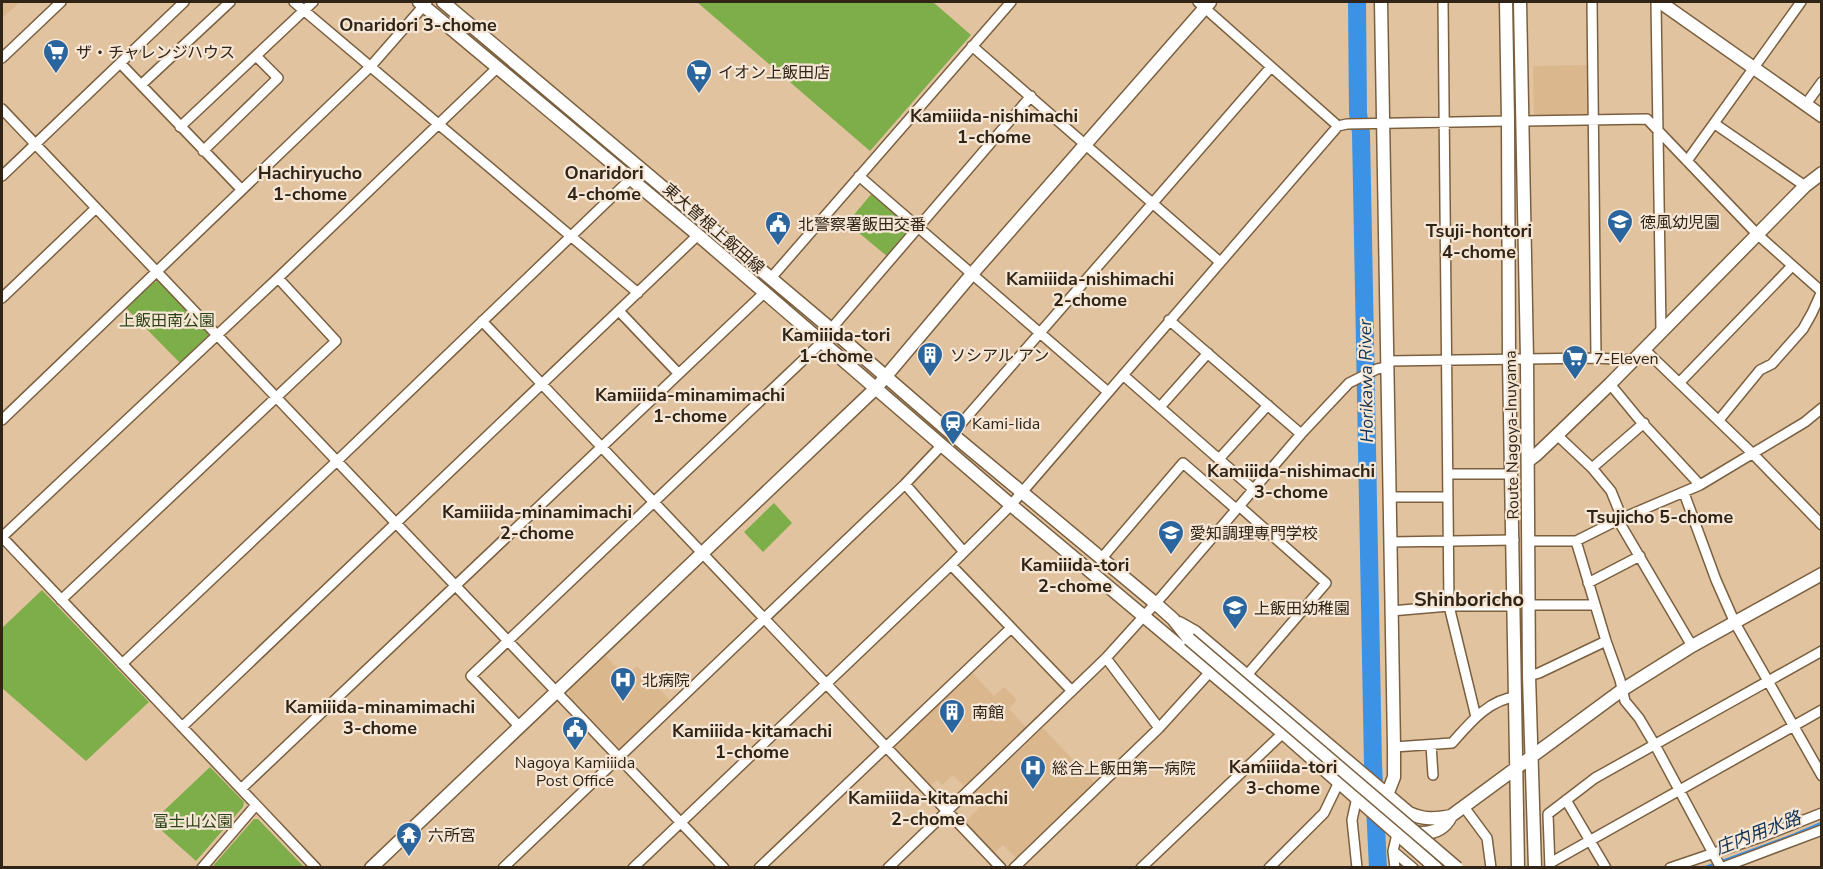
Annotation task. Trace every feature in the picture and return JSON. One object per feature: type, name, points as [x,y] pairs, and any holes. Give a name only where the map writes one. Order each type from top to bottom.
[{"type":"street","points":[[2,58],[61,2]]},
{"type":"street","points":[[2,176],[184,2]]},
{"type":"street","points":[[141,85],[230,2]]},
{"type":"street","points":[[294,2],[638,293]]},
{"type":"street","points":[[180,127],[313,2]]},
{"type":"street","name":"東大曽根上飯田線","points":[[443,2],[1173,619]]},
{"type":"street","points":[[771,278],[1011,2]]},
{"type":"street","points":[[1381,2],[1379,123],[1384,365],[1390,496],[1394,747],[1394,777],[1383,792]]},
{"type":"street","points":[[1443,2],[1449,606],[1476,717]]},
{"type":"street","name":"Route Nagoya-Inuyama","points":[[1506,2],[1509,360],[1514,540],[1518,867]]},
{"type":"street","name":"Route Nagoya-Inuyama","points":[[1520,2],[1527,359],[1528,676],[1534,867]]},
{"type":"street","points":[[1592,2],[1596,358]]},
{"type":"street","points":[[1658,2],[1821,116]]},
{"type":"street","points":[[1658,2],[1661,331]]},
{"type":"street","points":[[1688,161],[1802,2]]},
{"type":"street","points":[[2,420],[371,66],[423,3]]},
{"type":"street","name":"東大曽根上飯田線","points":[[423,3],[1283,734],[1436,867]]},
{"type":"street","points":[[371,867],[704,554],[876,388],[1204,4],[1271,67],[1346,124],[1508,121]]},
{"type":"street","points":[[972,46],[1220,262]]},
{"type":"street","points":[[203,151],[278,78],[256,56]]},
{"type":"street","points":[[120,63],[241,189]]},
{"type":"street","points":[[952,434],[1271,67]]},
{"type":"street","points":[[316,867],[2,537],[278,278],[497,68]]},
{"type":"street","points":[[1806,104],[1821,82]]},
{"type":"street","points":[[831,329],[1031,96]]},
{"type":"street","points":[[2,109],[724,867]]},
{"type":"street","points":[[1522,121],[1647,119],[1757,234],[1821,291],[1803,329],[1772,364],[1760,370],[1719,420]]},
{"type":"street","points":[[633,867],[951,565],[1011,505],[1220,262],[1346,124]]},
{"type":"street","points":[[1715,124],[1805,186]]},
{"type":"street","points":[[122,664],[641,169]]},
{"type":"street","points":[[1528,461],[1610,384],[1805,186],[1821,173]]},
{"type":"street","points":[[859,176],[1108,392]]},
{"type":"street","points":[[2,298],[96,208]]},
{"type":"street","points":[[182,727],[698,236]]},
{"type":"street","points":[[1680,382],[1792,266]]},
{"type":"street","points":[[61,600],[336,341],[278,278]]},
{"type":"street","points":[[241,789],[764,293]]},
{"type":"street","points":[[620,311],[678,374]]},
{"type":"street","points":[[1170,320],[1301,434]]},
{"type":"street","points":[[482,321],[1001,867]]},
{"type":"street","points":[[520,727],[471,676],[822,342]]},
{"type":"street","points":[[1644,349],[1719,420],[1821,525]]},
{"type":"street","points":[[1160,407],[1208,353]]},
{"type":"street","points":[[888,867],[1106,658],[1301,434],[1352,382],[1384,365],[1446,360],[1596,358],[1632,360]]},
{"type":"street","points":[[1122,375],[1253,489]]},
{"type":"street","points":[[1610,384],[1700,485]]},
{"type":"street","points":[[1219,459],[1268,405]]},
{"type":"street","points":[[1529,541],[1576,541],[1620,519],[1684,493],[1805,422],[1821,408]]},
{"type":"street","points":[[1592,468],[1644,423]]},
{"type":"street","points":[[1557,435],[1592,468],[1611,491],[1620,519],[1692,646]]},
{"type":"street","points":[[502,867],[765,619],[905,484],[942,445]]},
{"type":"street","points":[[1101,559],[1184,463],[1326,583],[1246,675]]},
{"type":"street","points":[[1448,474],[1512,474]]},
{"type":"street","points":[[905,484],[964,552]]},
{"type":"street","points":[[1684,493],[1716,580],[1735,623],[1821,775]]},
{"type":"street","points":[[1390,496],[1448,497]]},
{"type":"street","points":[[1390,542],[1514,540]]},
{"type":"street","points":[[1576,541],[1625,700],[1655,745],[1721,867],[1821,830]]},
{"type":"street","points":[[1588,583],[1640,556]]},
{"type":"street","points":[[951,565],[1072,691]]},
{"type":"street","points":[[1173,619],[1195,632],[1408,813],[1421,818],[1439,819],[1451,816],[1464,807],[1622,690],[1692,646],[1821,574]]},
{"type":"street","points":[[1529,605],[1595,605]]},
{"type":"street","points":[[1391,611],[1449,606],[1514,606]]},
{"type":"street","points":[[1173,619],[1189,639],[1457,867]]},
{"type":"street","points":[[759,867],[1011,628]]},
{"type":"street","points":[[1528,676],[1539,674],[1606,641]]},
{"type":"street","points":[[1821,651],[1595,778],[1548,814],[1550,865],[1590,840],[1821,710]]},
{"type":"street","points":[[1106,658],[1159,728]]},
{"type":"street","points":[[1014,867],[1159,728],[1209,673]]},
{"type":"street","points":[[1394,747],[1452,742],[1476,717],[1503,698],[1516,697]]},
{"type":"street","points":[[1141,867],[1283,734]]},
{"type":"street","points":[[1431,745],[1433,775]]},
{"type":"street","points":[[1269,867],[1324,813],[1339,782]]},
{"type":"street","points":[[1357,867],[1352,820],[1359,799]]},
{"type":"street","points":[[1566,800],[1606,867]]},
{"type":"street","points":[[202,867],[256,805]]},
{"type":"street","points":[[1464,807],[1487,838],[1491,867]]},
{"type":"street","points":[[1670,867],[1761,837],[1821,813]]},
{"type":"street","points":[[1395,867],[1391,828],[1425,834],[1438,829],[1449,821],[1451,816]]},
{"type":"street","points":[[1393,851],[1413,867]]},
{"type":"shaded area","points":[[2,2],[20,2],[2,18]]},
{"type":"shaded area","points":[[1589,65],[1589,115],[1587,117],[1534,118],[1533,66]]},
{"type":"shaded area","name":"北病院","points":[[605,655],[625,676],[637,666],[671,701],[622,748],[619,748],[569,696],[569,690]]},
{"type":"shaded area","name":"総合上飯田第一病院","points":[[971,671],[994,696],[1004,687],[1017,700],[1009,709],[1026,727],[964,786],[953,775],[942,785],[937,780],[930,786],[892,746]]},
{"type":"shaded area","name":"総合上飯田第一病院","points":[[1043,728],[1096,784],[1017,859],[1003,845],[993,854],[964,823],[979,808],[970,798]]},
{"type":"green space","points":[[699,2],[933,2],[971,35],[870,151]]},
{"type":"green space","points":[[873,192],[914,228],[888,257],[847,223]]},
{"type":"green space","name":"上飯田南公園","points":[[158,281],[208,333],[208,336],[180,363],[126,308],[154,282]]},
{"type":"green space","points":[[774,503],[792,523],[763,552],[744,532]]},
{"type":"green space","points":[[42,590],[149,702],[86,761],[2,688],[2,628]]},
{"type":"green space","name":"富士山公園","points":[[210,767],[244,802],[243,807],[196,861],[152,822]]},
{"type":"green space","points":[[254,819],[258,819],[304,867],[212,867]]},
{"type":"waterway","name":"Horikawa River","points":[[1357,2],[1373,764],[1378,868]]},
{"type":"waterway","name":"庄内用水路","points":[[1704,868],[1822,823]]},
{"type":"place","name":"ザ・チャレンジハウス","points":[[56,75]]},
{"type":"place","name":"イオン上飯田店","points":[[699,95]]},
{"type":"place","name":"徳風幼児園","points":[[1620,245]]},
{"type":"place","name":"北警察署飯田交番","points":[[778,247]]},
{"type":"place","name":"ソシアル アン","points":[[930,378]]},
{"type":"place","name":"7-Eleven","points":[[1575,381]]},
{"type":"place","name":"Kami-Iida","points":[[953,446]]},
{"type":"place","name":"愛知調理専門学校","points":[[1171,556]]},
{"type":"place","name":"上飯田幼稚園","points":[[1235,631]]},
{"type":"place","name":"北病院","points":[[623,703]]},
{"type":"place","name":"南館","points":[[952,735]]},
{"type":"place","name":"Nagoya Kamiiida Post Office","points":[[575,752]]},
{"type":"place","name":"総合上飯田第一病院","points":[[1033,791]]},
{"type":"place","name":"六所宮","points":[[409,858]]},
{"type":"district","name":"Onaridori 3-chome","points":[[418,25]]},
{"type":"district","name":"Kamiiida-nishimachi 1-chome","points":[[994,126]]},
{"type":"district","name":"Hachiryucho 1-chome","points":[[310,183]]},
{"type":"district","name":"Onaridori 4-chome","points":[[604,183]]},
{"type":"district","name":"Tsuji-hontori 4-chome","points":[[1479,241]]},
{"type":"district","name":"Kamiiida-nishimachi 2-chome","points":[[1090,289]]},
{"type":"district","name":"Kamiiida-tori 1-chome","points":[[836,345]]},
{"type":"district","name":"Kamiiida-minamimachi 1-chome","points":[[690,405]]},
{"type":"district","name":"Kamiiida-nishimachi 3-chome","points":[[1291,481]]},
{"type":"district","name":"Tsujicho 5-chome","points":[[1660,517]]},
{"type":"district","name":"Kamiiida-minamimachi 2-chome","points":[[537,522]]},
{"type":"district","name":"Kamiiida-tori 2-chome","points":[[1075,575]]},
{"type":"district","name":"Shinboricho","points":[[1469,599]]},
{"type":"district","name":"Kamiiida-minamimachi 3-chome","points":[[380,717]]},
{"type":"district","name":"Kamiiida-kitamachi 1-chome","points":[[752,741]]},
{"type":"district","name":"Kamiiida-tori 3-chome","points":[[1283,777]]},
{"type":"district","name":"Kamiiida-kitamachi 2-chome","points":[[928,808]]}]
